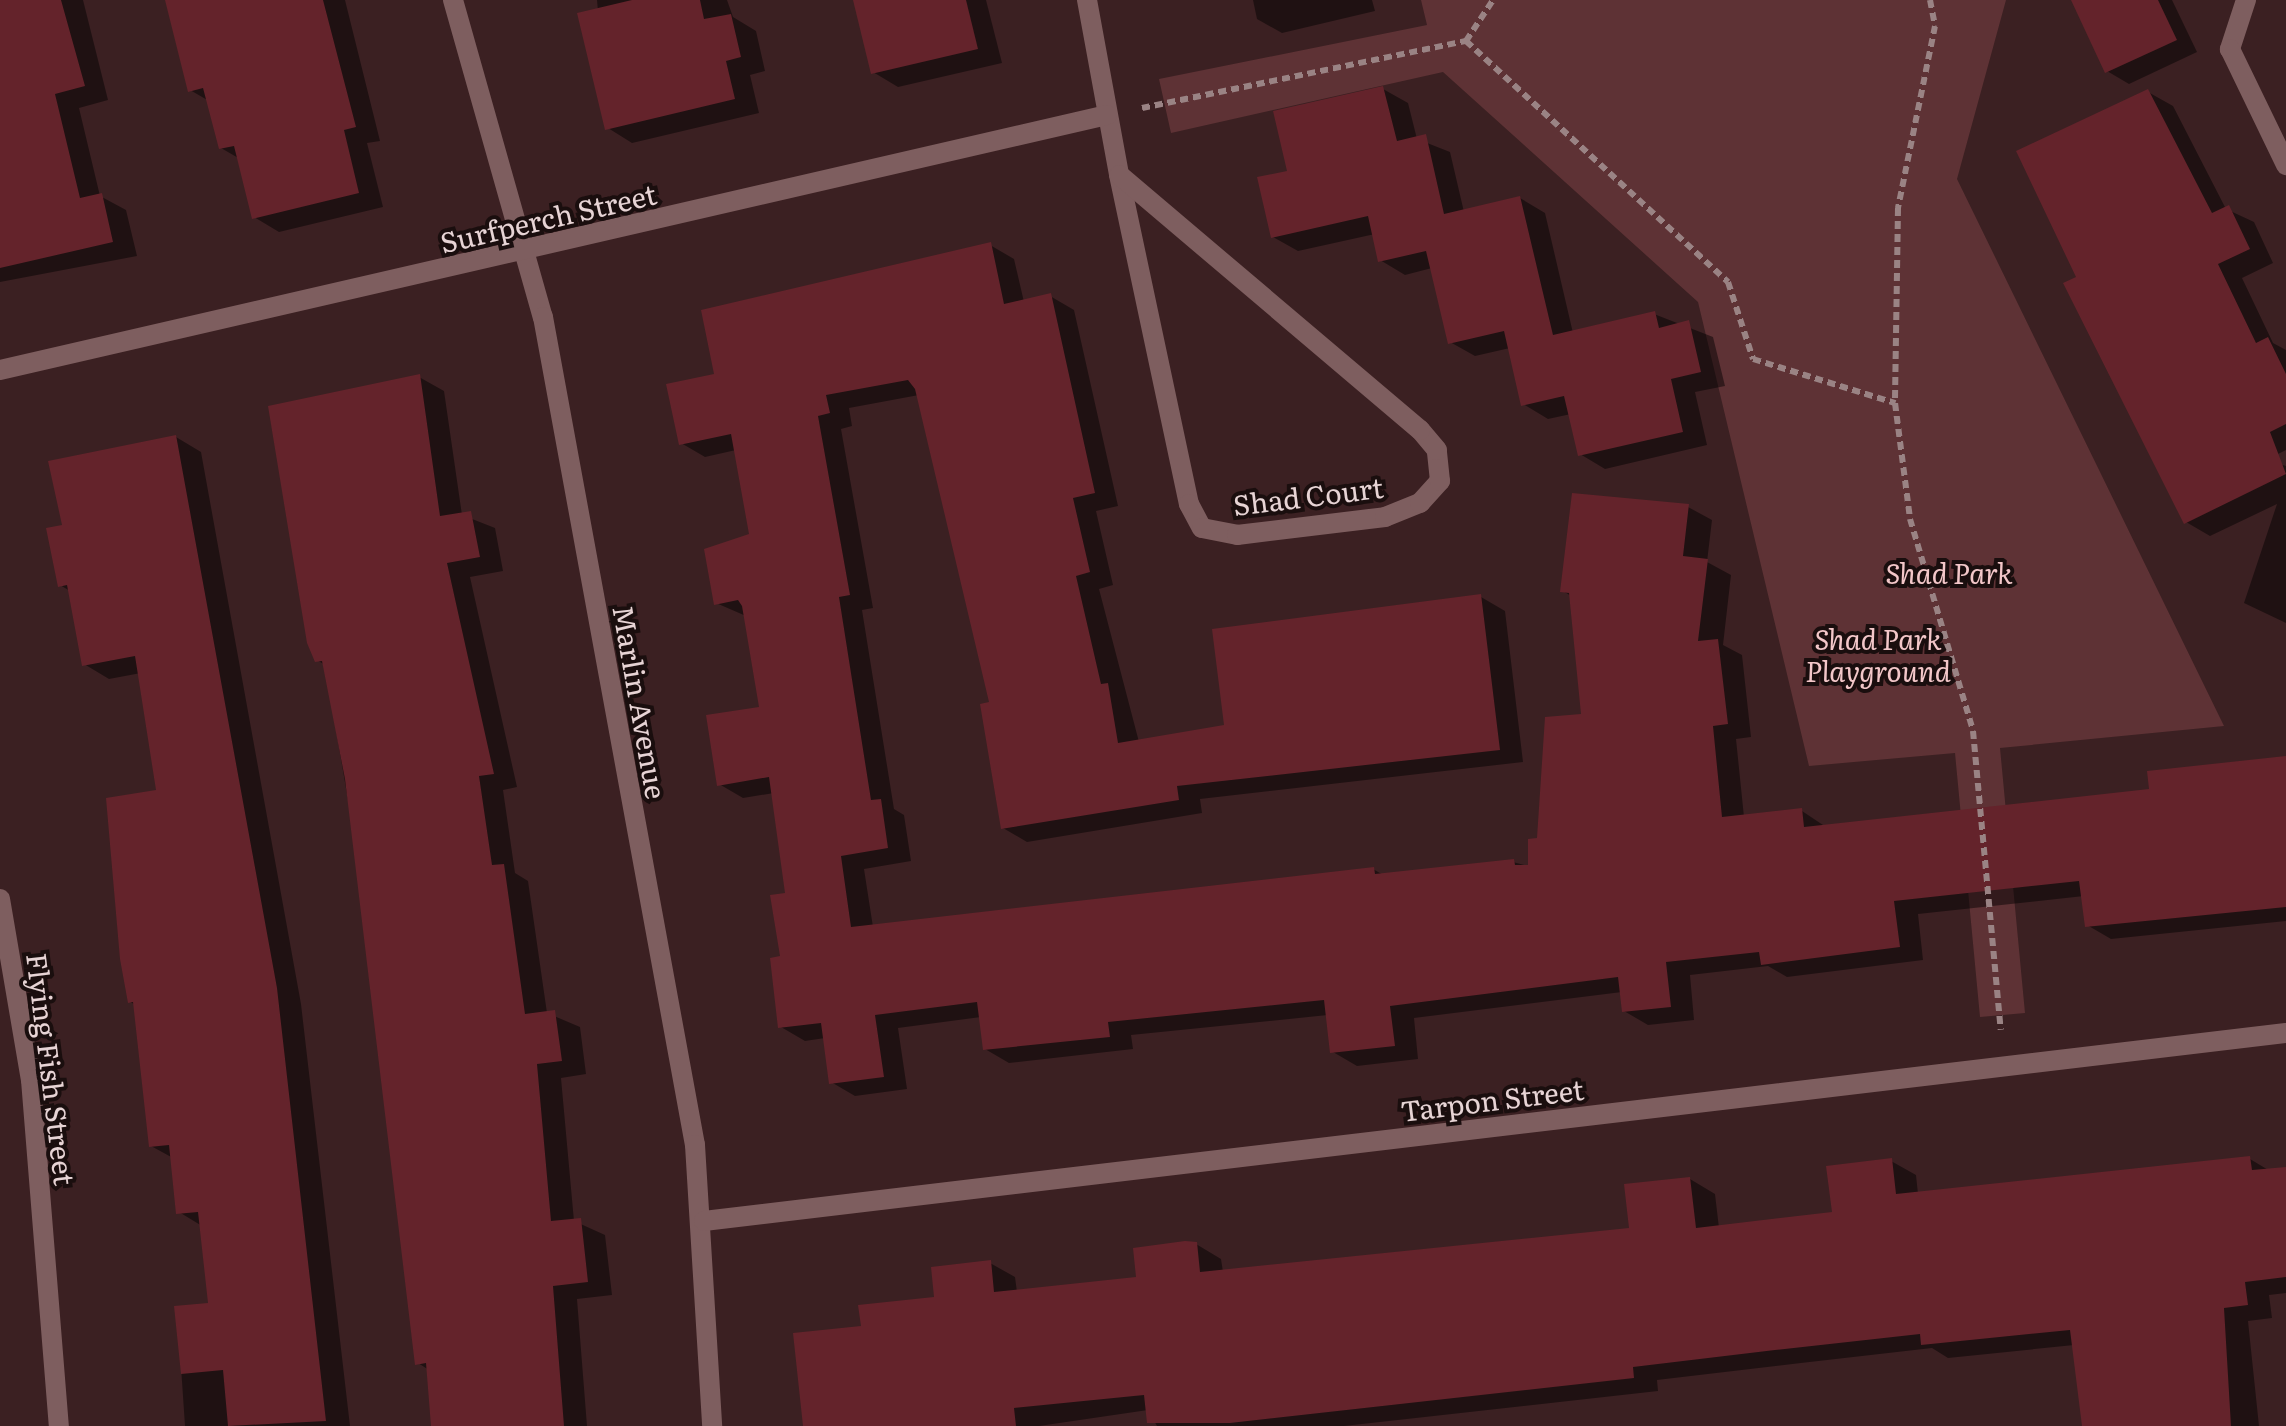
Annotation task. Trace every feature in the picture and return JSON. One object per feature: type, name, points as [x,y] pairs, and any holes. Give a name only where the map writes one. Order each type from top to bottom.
[{"type":"street","name":"Marlin Avenue","points":[[453,0],[526,250],[704,1220],[712,1426]]},
{"type":"street","name":"Shad Court","points":[[1087,0],[1119,175],[1189,504],[1202,528],[1237,535],[1385,517],[1420,503],[1440,481],[1438,450],[1420,430],[1119,175]]},
{"type":"street","points":[[2246,0],[2230,49],[2286,165]]},
{"type":"street","name":"Surfperch Street","points":[[0,370],[1107,115]]},
{"type":"street","name":"Flying Fish Street","points":[[0,899],[32,1080],[59,1426]]},
{"type":"street","name":"Tarpon Street","points":[[704,1220],[2286,1032]]},
{"type":"path","points":[[1107,115],[1466,40],[1492,0]]},
{"type":"path","points":[[1930,0],[1935,26],[1898,208],[1895,403],[1910,519],[1973,731],[2001,1066]]},
{"type":"path","points":[[1466,40],[1728,282],[1753,359],[1895,403]]},
{"type":"green space","name":"Shad Park","points":[[1421,0],[2006,0],[1957,179],[2224,726],[2000,748],[2025,1013],[1980,1017],[1955,753],[1809,766],[1698,302],[1443,72],[1171,133],[1159,79],[1427,25]]},
{"type":"building","points":[[0,0],[61,0],[85,86],[55,94],[80,198],[102,193],[113,242],[0,268]]},
{"type":"building","points":[[165,0],[323,0],[356,127],[344,130],[359,193],[252,219],[234,146],[219,149],[203,88],[188,92]]},
{"type":"building","points":[[632,0],[700,0],[704,19],[731,14],[741,57],[726,61],[735,99],[605,130],[577,13]]},
{"type":"building","points":[[853,0],[966,0],[978,49],[871,74]]},
{"type":"building","points":[[2071,0],[2158,0],[2177,40],[2105,73]]},
{"type":"building","points":[[1383,86],[1397,141],[1426,134],[1444,214],[1520,196],[1553,335],[1655,311],[1659,328],[1689,320],[1701,372],[1671,379],[1683,432],[1578,456],[1564,396],[1521,406],[1504,331],[1448,344],[1426,251],[1378,262],[1368,216],[1271,238],[1257,177],[1287,171],[1273,111]]},
{"type":"building","points":[[2148,89],[2212,213],[2229,205],[2250,249],[2218,264],[2256,343],[2268,337],[2286,374],[2286,424],[2270,432],[2286,474],[2184,524],[2063,283],[2076,277],[2016,151]]},
{"type":"building","points":[[991,242],[1004,304],[1051,293],[1095,493],[1073,498],[1090,572],[1076,576],[1101,684],[1108,683],[1118,743],[1224,725],[1212,629],[1481,594],[1500,750],[1177,786],[1179,800],[1001,829],[980,704],[989,702],[915,389],[908,380],[826,395],[830,413],[818,416],[850,595],[839,597],[871,800],[881,799],[888,848],[841,856],[851,927],[1374,867],[1375,874],[1514,859],[1515,865],[1528,865],[1528,839],[1537,838],[1545,717],[1581,714],[1569,593],[1560,592],[1572,493],[1689,504],[1683,556],[1708,559],[1698,641],[1718,639],[1728,724],[1713,726],[1722,817],[1802,808],[1804,827],[2149,789],[2147,771],[2286,756],[2286,907],[2085,927],[2079,881],[1894,901],[1900,947],[1761,965],[1759,952],[1666,962],[1671,1007],[1622,1012],[1618,977],[1390,1006],[1395,1046],[1330,1053],[1324,1000],[1108,1022],[1110,1037],[983,1050],[977,1002],[875,1015],[884,1077],[829,1084],[821,1023],[778,1028],[770,958],[780,956],[770,895],[785,893],[769,777],[717,786],[706,715],[759,707],[742,606],[738,600],[714,605],[704,549],[749,534],[731,434],[679,445],[666,384],[714,374],[701,310]]},
{"type":"building","points":[[420,374],[440,516],[471,511],[480,557],[447,563],[494,774],[479,776],[492,865],[504,864],[525,1014],[555,1010],[562,1061],[537,1064],[551,1221],[581,1218],[588,1282],[553,1286],[564,1426],[431,1426],[426,1363],[415,1365],[345,779],[322,661],[315,662],[307,643],[268,406]]},
{"type":"building","points":[[176,435],[277,988],[326,1421],[228,1426],[223,1370],[181,1374],[174,1306],[208,1303],[198,1212],[176,1214],[169,1145],[149,1147],[133,1002],[128,1003],[120,959],[106,798],[156,790],[135,656],[82,666],[67,585],[58,587],[46,528],[62,525],[48,461]]},
{"type":"building","points":[[2250,1156],[2252,1170],[2286,1167],[2286,1277],[2245,1282],[2248,1305],[2224,1308],[2231,1426],[2082,1426],[2070,1330],[1921,1345],[1920,1334],[1775,1350],[1633,1367],[1634,1378],[1230,1423],[1147,1423],[1144,1395],[1014,1408],[1016,1426],[803,1426],[793,1333],[861,1326],[858,1305],[934,1297],[931,1267],[991,1260],[994,1292],[1136,1277],[1133,1248],[1185,1241],[1197,1242],[1200,1272],[1629,1228],[1624,1184],[1690,1177],[1696,1228],[1832,1212],[1826,1166],[1892,1158],[1896,1194]]},
{"type":"park label","name":"Shad Park Playground","points":[[1878,654]]}]
